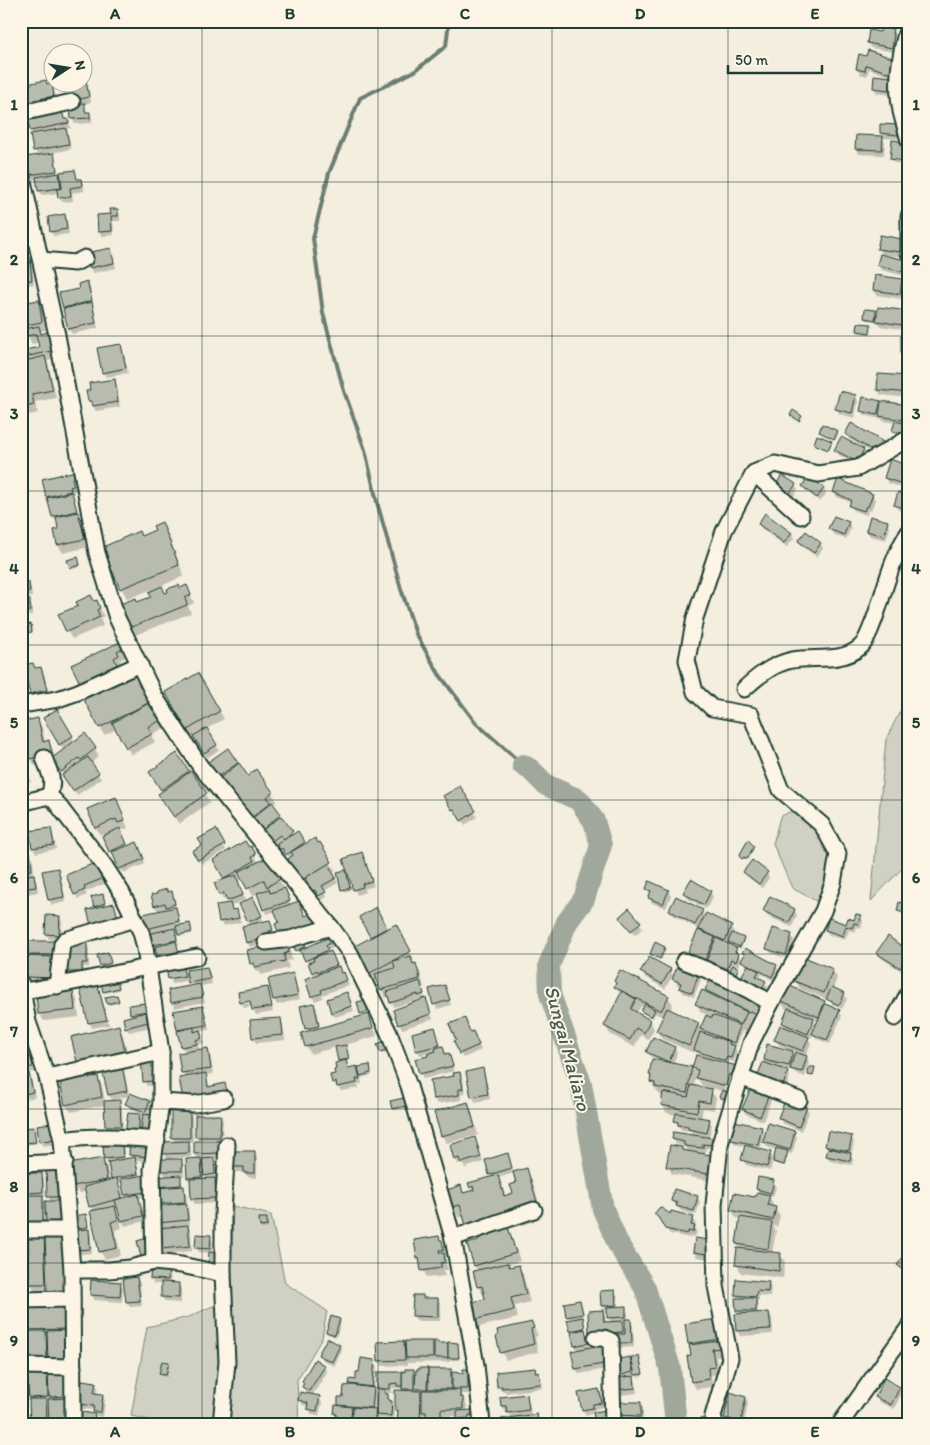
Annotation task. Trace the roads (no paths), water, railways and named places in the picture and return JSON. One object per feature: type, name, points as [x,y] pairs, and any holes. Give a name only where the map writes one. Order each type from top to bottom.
[{"type":"street","points":[[909,23],[901,51],[898,79],[901,110],[909,141]]},
{"type":"street","points":[[21,113],[72,102]]},
{"type":"street","points":[[21,172],[58,335],[97,553],[118,618],[155,697],[200,766],[350,953],[389,1033],[409,1086],[454,1238],[476,1365],[482,1424]]},
{"type":"street","points":[[909,216],[909,253]]},
{"type":"street","points":[[41,260],[76,263],[85,258]]},
{"type":"street","points":[[714,1424],[713,1416],[730,1358],[716,1286],[714,1205],[720,1144],[751,1043],[771,1003],[824,911],[833,883],[838,854],[822,825],[781,790],[751,715],[712,708],[695,692],[687,660],[695,618],[724,531],[754,473],[775,464],[818,474],[858,468],[909,438]]},
{"type":"street","points":[[754,473],[801,516]]},
{"type":"street","points":[[744,689],[770,668],[790,660],[832,658],[849,654],[859,649],[872,625],[891,571],[909,532]]},
{"type":"street","points":[[21,705],[48,702],[78,692],[140,664]]},
{"type":"street","points":[[44,758],[53,779],[50,796]]},
{"type":"street","points":[[21,802],[50,796]]},
{"type":"street","points":[[50,796],[104,865],[136,918],[141,932],[161,1052],[162,1102],[152,1170],[154,1262]]},
{"type":"street","points":[[57,986],[62,944],[65,940],[136,918]]},
{"type":"street","points":[[266,942],[290,939],[331,927]]},
{"type":"street","points":[[73,1424],[72,1270],[65,1162],[62,1140],[47,1077],[28,1022],[22,988],[57,986],[197,957]]},
{"type":"street","points":[[684,961],[710,970],[747,988],[771,1003]]},
{"type":"street","points":[[895,1018],[909,992]]},
{"type":"street","points":[[47,1077],[161,1052]]},
{"type":"street","points":[[740,1077],[799,1100]]},
{"type":"street","points":[[162,1102],[194,1104],[224,1099]]},
{"type":"street","points":[[62,1140],[85,1136],[157,1140]]},
{"type":"street","points":[[221,1424],[227,1362],[223,1212],[227,1145]]},
{"type":"street","points":[[21,1164],[65,1162]]},
{"type":"street","points":[[454,1238],[534,1210]]},
{"type":"street","points":[[21,1230],[69,1230]]},
{"type":"street","points":[[72,1270],[130,1268],[154,1262],[181,1265],[224,1274]]},
{"type":"street","points":[[21,1300],[72,1299]]},
{"type":"street","points":[[840,1424],[909,1327]]},
{"type":"street","points":[[596,1338],[604,1338],[611,1341],[613,1424]]},
{"type":"street","points":[[21,1366],[73,1367]]},
{"type":"waterway","points":[[449,21],[446,46],[415,71],[360,98],[329,173],[313,238],[323,313],[344,391],[365,450],[401,589],[416,634],[439,674],[476,723],[523,765]]},
{"type":"waterway","name":"Sungai Maliaro","points":[[523,765],[546,785],[579,800],[594,821],[601,845],[584,899],[567,922],[549,965],[550,994],[581,1084],[603,1209],[618,1244],[645,1288],[670,1368],[676,1424]]}]
